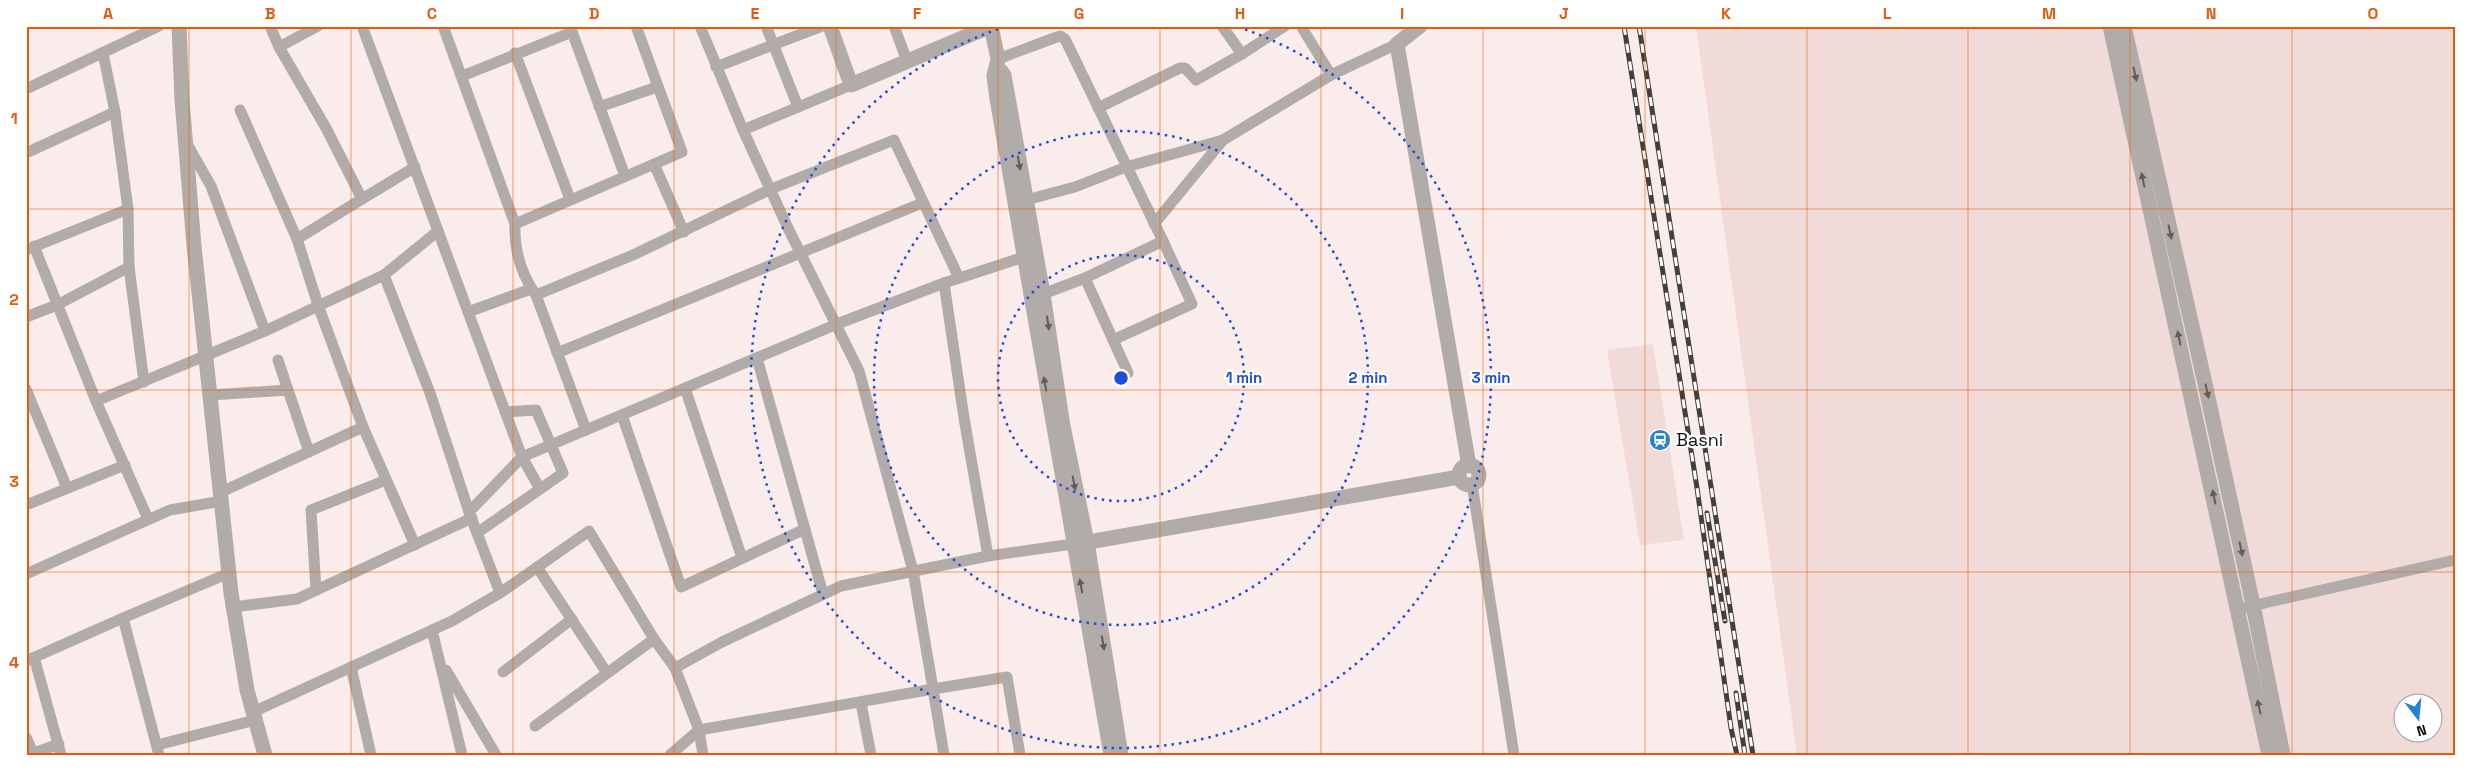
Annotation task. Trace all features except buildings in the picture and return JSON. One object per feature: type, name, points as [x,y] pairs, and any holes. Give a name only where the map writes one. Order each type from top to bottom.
[{"type":"street","points":[[26,89],[159,26]]},
{"type":"street","points":[[179,26],[185,140],[233,607],[247,690],[265,755]]},
{"type":"street","points":[[270,26],[279,47],[326,128],[362,199]]},
{"type":"street","points":[[279,47],[318,26]]},
{"type":"street","points":[[362,26],[522,457],[540,489]]},
{"type":"street","points":[[443,26],[515,224],[514,242],[518,256],[558,353],[586,430]]},
{"type":"street","points":[[515,224],[570,198],[682,152],[636,26]]},
{"type":"street","points":[[700,26],[743,130],[800,253],[859,370],[913,571],[944,755]]},
{"type":"street","points":[[766,26],[798,107]]},
{"type":"street","points":[[716,66],[822,26]]},
{"type":"street","points":[[830,26],[851,86]]},
{"type":"street","points":[[894,26],[907,61]]},
{"type":"street","points":[[743,130],[991,26],[998,62],[1004,75],[1043,294],[1110,755]]},
{"type":"street","points":[[1222,26],[1242,54]]},
{"type":"street","points":[[1098,108],[1180,68],[1185,68],[1196,80],[1242,54],[1285,26]]},
{"type":"street","points":[[1301,26],[1331,75]]},
{"type":"street","points":[[2110,26],[2269,755]]},
{"type":"street","points":[[2124,26],[2253,605],[2283,755]]},
{"type":"street","points":[[1026,200],[1076,187],[1126,167],[1223,140],[1331,75],[1397,44],[1413,28]]},
{"type":"street","points":[[462,76],[571,29],[624,176]]},
{"type":"street","points":[[998,62],[1060,36],[1065,39],[1192,304],[1113,340]]},
{"type":"street","points":[[1397,44],[1514,755]]},
{"type":"street","points":[[103,53],[115,112],[128,209],[130,268],[144,382]]},
{"type":"street","points":[[515,53],[570,198]]},
{"type":"street","points":[[998,62],[994,76],[997,99],[1024,257],[1120,755]]},
{"type":"street","points":[[598,107],[657,87]]},
{"type":"street","points":[[240,110],[297,239],[319,308],[363,427],[415,545]]},
{"type":"street","points":[[26,153],[115,112]]},
{"type":"street","points":[[185,140],[210,186],[265,331]]},
{"type":"street","points":[[468,312],[534,292],[684,232],[771,189],[894,140],[922,203],[959,278]]},
{"type":"street","points":[[1154,224],[1223,140]]},
{"type":"street","points":[[654,164],[684,232]]},
{"type":"street","points":[[297,239],[415,167]]},
{"type":"street","points":[[558,353],[922,203]]},
{"type":"street","points":[[128,209],[30,248],[57,304],[96,401],[148,519]]},
{"type":"street","points":[[96,401],[319,308],[384,275],[438,231]]},
{"type":"street","points":[[1043,294],[1085,278],[1163,241]]},
{"type":"street","points":[[233,607],[297,598],[415,545],[470,515],[522,457],[837,324],[944,283],[1024,257]]},
{"type":"street","points":[[26,317],[130,268]]},
{"type":"street","points":[[384,275],[430,393],[470,515],[500,592]]},
{"type":"street","points":[[1085,278],[1128,373]]},
{"type":"street","points":[[944,283],[964,418],[988,556]]},
{"type":"street","points":[[757,358],[823,594]]},
{"type":"street","points":[[278,360],[309,452]]},
{"type":"street","points":[[685,388],[742,558]]},
{"type":"street","points":[[26,390],[67,488]]},
{"type":"street","points":[[211,395],[288,390]]},
{"type":"street","points":[[477,533],[563,474],[536,410],[505,412]]},
{"type":"street","points":[[622,415],[681,586],[805,529]]},
{"type":"street","points":[[26,574],[148,519],[179,507],[221,497],[363,427]]},
{"type":"street","points":[[26,505],[125,465]]},
{"type":"street","points":[[675,668],[722,642],[841,586],[988,556],[1080,543],[1467,476]]},
{"type":"street","points":[[316,590],[311,510],[386,480]]},
{"type":"street","points":[[123,618],[158,750],[254,716],[351,667],[432,630],[500,592],[589,531],[654,639],[675,668],[699,730],[703,755]]},
{"type":"street","points":[[2238,609],[2455,560]]},
{"type":"street","points":[[537,567],[607,673]]},
{"type":"street","points":[[26,737],[31,754],[60,749],[30,659],[229,573]]},
{"type":"street","points":[[503,672],[572,620]]},
{"type":"street","points":[[432,630],[462,755]]},
{"type":"street","points":[[535,726],[654,639]]},
{"type":"street","points":[[437,656],[496,755]]},
{"type":"street","points":[[351,667],[371,755]]},
{"type":"street","points":[[670,755],[699,730],[1007,677],[1020,755]]},
{"type":"street","points":[[861,702],[871,755]]},
{"type":"shaded area","points":[[1696,26],[2455,26],[2455,755],[1797,755]]},
{"type":"shaded area","name":"Basni","points":[[1653,344],[1684,540],[1640,545],[1607,350]]},
{"type":"railway","points":[[1624,26],[1697,488],[1731,728],[1737,755]]},
{"type":"railway","points":[[1639,26],[1753,755]]},
{"type":"railway","points":[[1707,513],[1725,621]]},
{"type":"railway","points":[[1736,693],[1745,755]]},
{"type":"place","name":"Basni","points":[[1660,440]]}]
